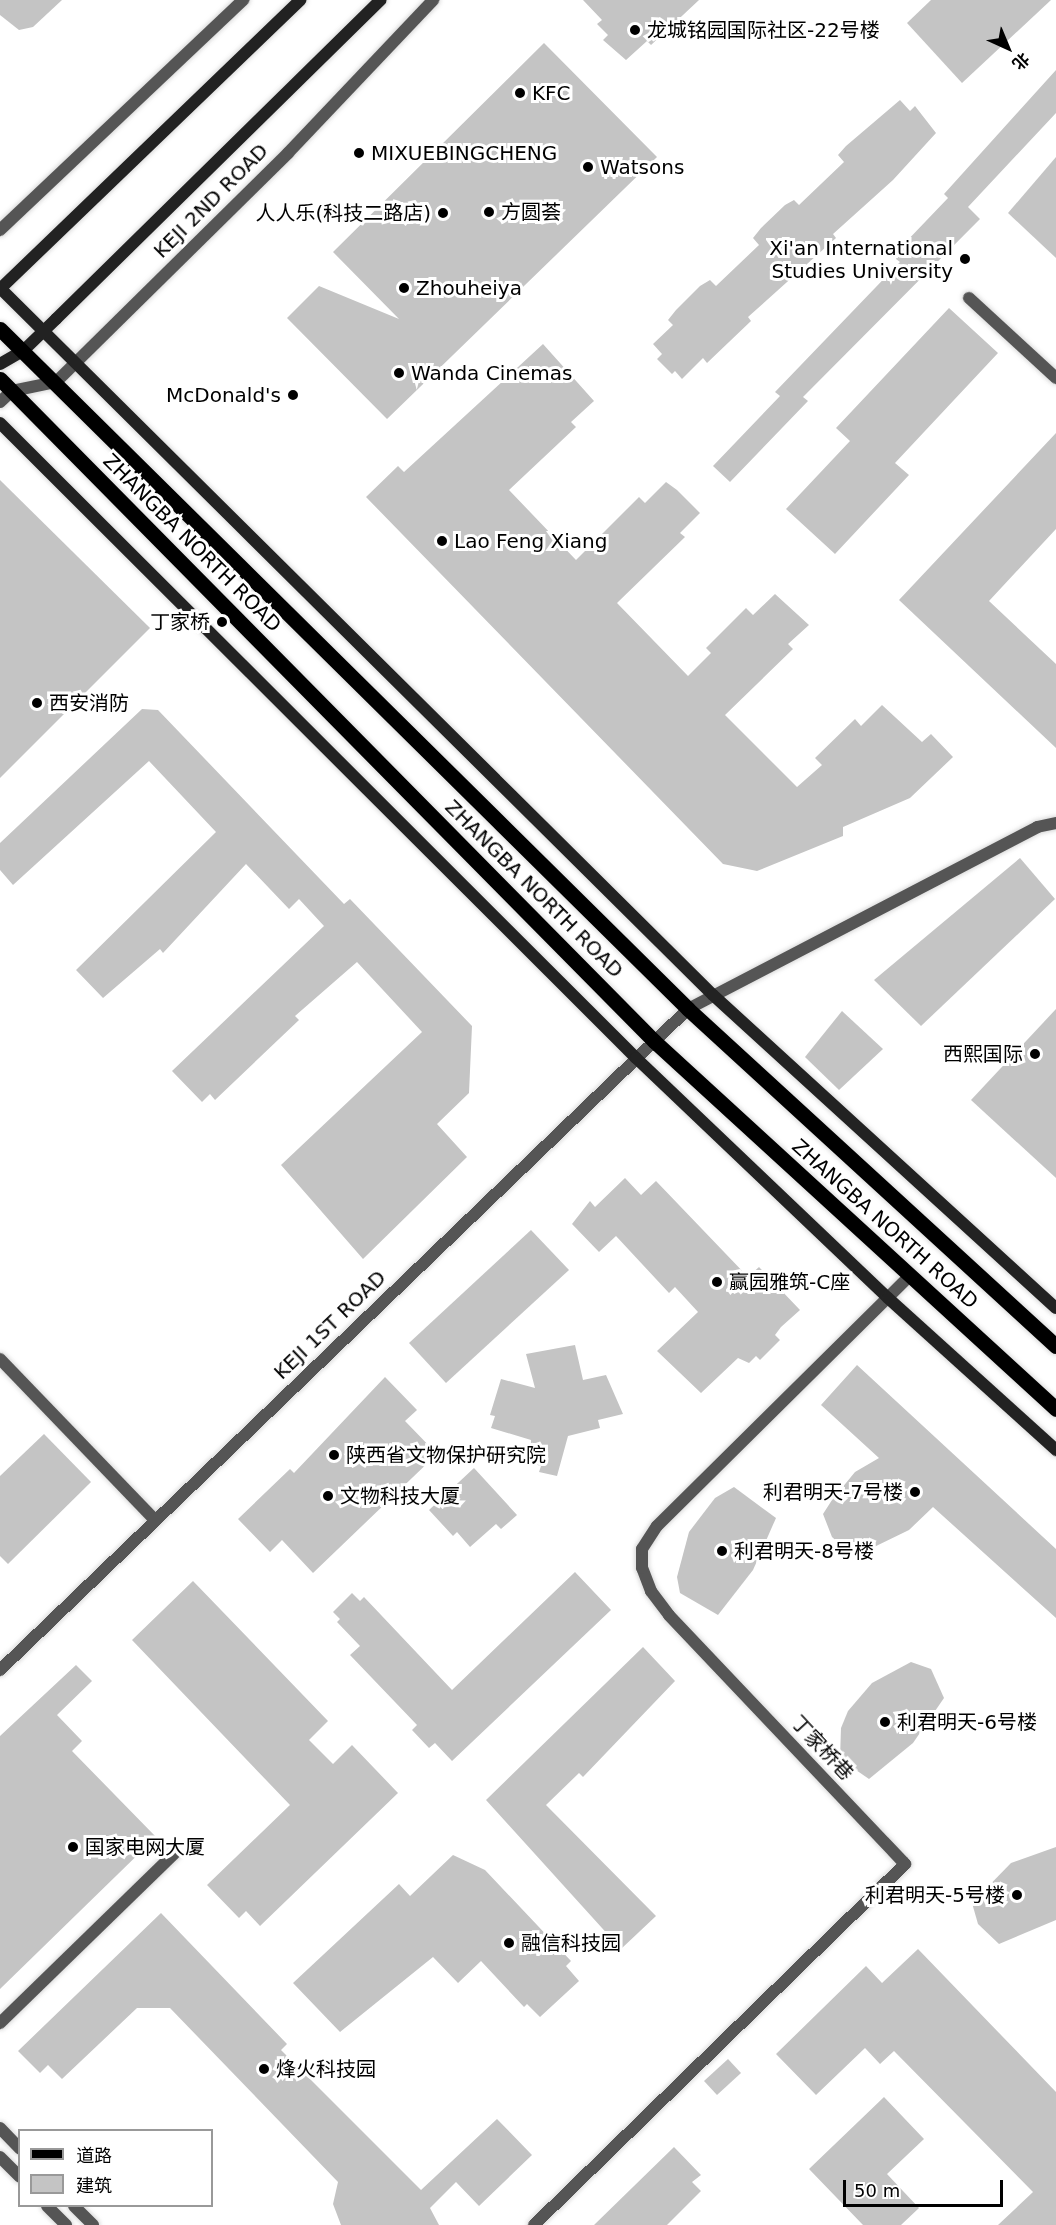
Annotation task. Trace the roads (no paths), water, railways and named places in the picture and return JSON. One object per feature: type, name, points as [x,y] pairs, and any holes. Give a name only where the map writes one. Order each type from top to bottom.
[{"type":"main road","points":[[300,0],[0,289],[76,361],[713,995],[1056,1308]]},
{"type":"main road","name":"KEJI 2ND ROAD","points":[[0,364],[24,350],[43,332],[381,0]]},
{"type":"main road","name":"ZHANGBA NORTH ROAD","points":[[0,329],[24,350],[688,1009],[1056,1346]]},
{"type":"main road","name":"ZHANGBA NORTH ROAD","points":[[0,379],[654,1041],[1056,1409]]},
{"type":"main road","points":[[0,423],[636,1058],[888,1298],[1056,1450]]},
{"type":"street","points":[[0,230],[243,0]]},
{"type":"street","name":"KEJI 2ND ROAD","points":[[56,382],[288,153],[433,0]]},
{"type":"street","points":[[969,298],[1056,378]]},
{"type":"street","points":[[0,402],[12,391],[56,382]]},
{"type":"street","name":"KEJI 1ST ROAD","points":[[0,1670],[688,1009],[1037,827],[1056,823]]},
{"type":"street","name":"丁家桥巷","points":[[534,2225],[905,1864],[669,1615],[651,1591],[642,1568],[642,1549],[657,1526],[910,1276]]},
{"type":"street","points":[[0,1359],[155,1520]]},
{"type":"street","points":[[0,2023],[174,1854]]},
{"type":"street","points":[[0,2128],[18,2147]]},
{"type":"street","points":[[0,2157],[18,2175]]},
{"type":"street","points":[[49,2207],[66,2225]]},
{"type":"street","points":[[76,2207],[93,2225]]},
{"type":"place","name":"龙城铭园国际社区-22号楼","points":[[635,30]]},
{"type":"place","name":"KFC","points":[[520,93]]},
{"type":"place","name":"MIXUEBINGCHENG","points":[[359,153]]},
{"type":"place","name":"Watsons","points":[[588,167]]},
{"type":"place","name":"方圆荟","points":[[489,212]]},
{"type":"place","name":"人人乐(科技二路店)","points":[[443,213]]},
{"type":"place","name":"Xi'an International Studies University","points":[[965,259]]},
{"type":"place","name":"Zhouheiya","points":[[404,288]]},
{"type":"place","name":"Wanda Cinemas","points":[[399,373]]},
{"type":"place","name":"McDonald's","points":[[293,395]]},
{"type":"place","name":"Lao Feng Xiang","points":[[442,541]]},
{"type":"place","name":"丁家桥","points":[[222,622]]},
{"type":"place","name":"西安消防","points":[[37,703]]},
{"type":"place","name":"西熙国际","points":[[1035,1054]]},
{"type":"place","name":"赢园雅筑-C座","points":[[717,1282]]},
{"type":"place","name":"陕西省文物保护研究院","points":[[334,1455]]},
{"type":"place","name":"利君明天-7号楼","points":[[915,1492]]},
{"type":"place","name":"文物科技大厦","points":[[328,1496]]},
{"type":"place","name":"利君明天-8号楼","points":[[722,1551]]},
{"type":"place","name":"利君明天-6号楼","points":[[885,1722]]},
{"type":"place","name":"国家电网大厦","points":[[73,1847]]},
{"type":"place","name":"利君明天-5号楼","points":[[1017,1895]]},
{"type":"place","name":"融信科技园","points":[[509,1943]]},
{"type":"place","name":"烽火科技园","points":[[264,2069]]}]
